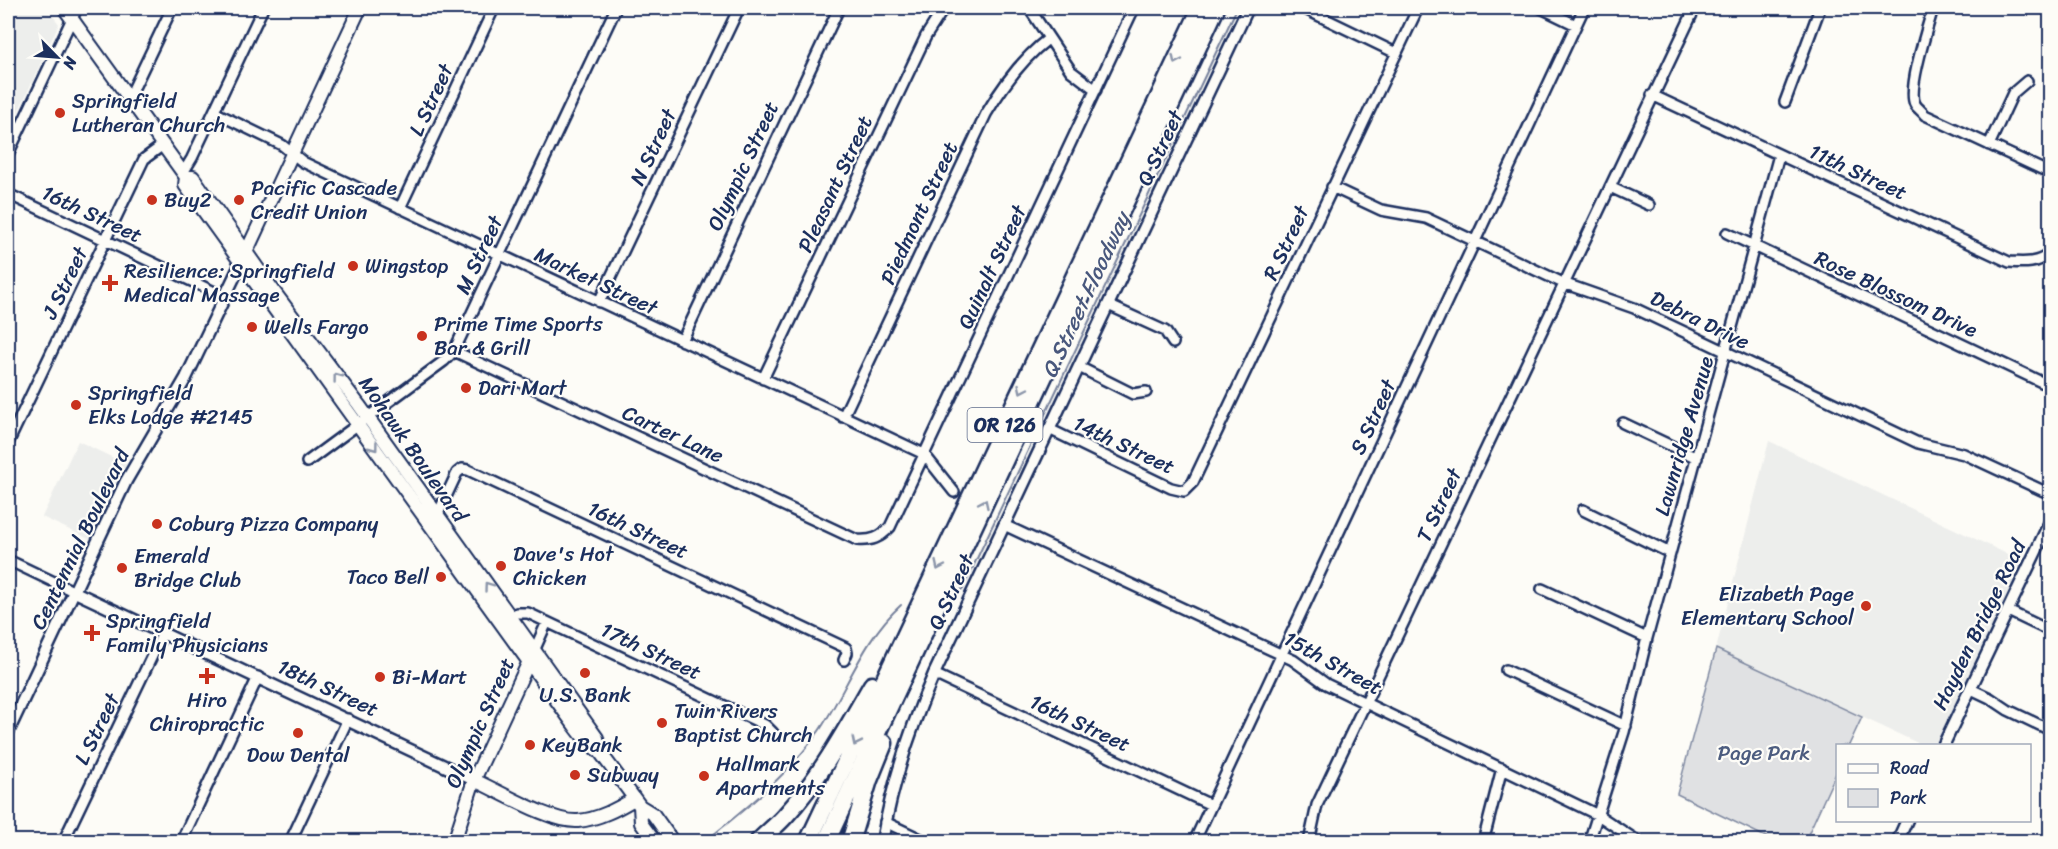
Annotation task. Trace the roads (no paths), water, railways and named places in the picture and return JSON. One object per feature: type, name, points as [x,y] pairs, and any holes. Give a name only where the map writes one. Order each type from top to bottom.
[{"type":"highway","name":"OR 126","points":[[808,842],[1201,8]]},
{"type":"highway","name":"OR 126","points":[[826,842],[1216,8]]},
{"type":"highway","points":[[758,842],[784,817],[803,794],[843,735],[880,670],[900,649]]},
{"type":"highway","points":[[850,842],[869,780],[906,688],[908,666]]},
{"type":"main road","name":"Mohawk Boulevard","points":[[64,8],[74,13],[129,98],[184,175],[185,185],[244,258],[434,521],[531,656],[588,743],[600,752],[637,802],[653,814],[673,842]]},
{"type":"main road","name":"Centennial Boulevard","points":[[244,258],[360,8]]},
{"type":"main road","name":"Mohawk Boulevard","points":[[434,521],[510,618],[531,656]]},
{"type":"main road","name":"Olympic Street","points":[[454,842],[474,780],[531,656]]},
{"type":"main road","name":"18th Street","points":[[474,780],[551,816],[577,821],[598,817],[637,802]]},
{"type":"main road","name":"Mohawk Boulevard","points":[[637,802],[641,823],[655,842]]},
{"type":"street","points":[[129,98],[172,8]]},
{"type":"street","points":[[184,175],[263,8]]},
{"type":"street","name":"L Street","points":[[400,208],[494,8]]},
{"type":"street","name":"M Street","points":[[307,462],[444,361],[454,351],[616,8]]},
{"type":"street","name":"N Street","points":[[599,302],[739,8]]},
{"type":"street","name":"Olympic Street","points":[[682,341],[839,8]]},
{"type":"street","name":"Pleasant Street","points":[[763,379],[926,36],[944,8]]},
{"type":"street","points":[[1029,8],[1071,71],[1096,90]]},
{"type":"street","name":"Quinalt Street","points":[[878,538],[890,527],[1134,8]]},
{"type":"street","name":"Q Street","points":[[882,842],[885,822],[906,744],[934,674],[1248,8]]},
{"type":"street","points":[[1303,8],[1396,53]]},
{"type":"street","name":"R Street","points":[[1184,491],[1193,482],[1418,8]]},
{"type":"street","points":[[1542,8],[1576,25]]},
{"type":"street","name":"S Street","points":[[1194,842],[1584,8]]},
{"type":"street","name":"T Street","points":[[1309,842],[1317,805],[1695,8]]},
{"type":"street","points":[[1785,102],[1820,8]]},
{"type":"street","points":[[1933,8],[1914,81],[1915,104],[1925,114],[2050,173]]},
{"type":"street","points":[[8,153],[74,13]]},
{"type":"street","name":"Piedmont Street","points":[[843,417],[986,114],[1000,89],[1017,68],[1048,39]]},
{"type":"street","points":[[1989,145],[2013,93],[2027,81]]},
{"type":"street","name":"11th Street","points":[[1652,95],[2009,262],[2028,264],[2048,257],[2050,254]]},
{"type":"street","name":"Market Street","points":[[214,112],[282,145],[292,154],[400,208],[924,454],[954,492]]},
{"type":"street","name":"J Street","points":[[8,443],[144,159],[163,145]]},
{"type":"street","name":"Lawnridge Avenue","points":[[1589,842],[1626,726],[1647,638],[1779,155]]},
{"type":"street","name":"Debra Drive","points":[[1332,187],[1381,210],[1426,218],[1563,283],[1634,308],[1918,443],[1964,454],[2050,494]]},
{"type":"street","points":[[1610,187],[1649,205]]},
{"type":"street","name":"16th Street","points":[[8,194],[225,297]]},
{"type":"street","name":"Rose Blossom Drive","points":[[1727,233],[2050,386]]},
{"type":"street","name":"Centennial Boulevard","points":[[8,732],[126,481],[186,378],[244,258]]},
{"type":"street","points":[[1108,305],[1165,331],[1173,343]]},
{"type":"street","name":"Carter Lane","points":[[454,351],[857,540],[868,541],[878,538]]},
{"type":"street","points":[[1079,367],[1134,394],[1146,392]]},
{"type":"street","points":[[1623,423],[1696,458]]},
{"type":"street","name":"14th Street","points":[[1049,429],[1171,488],[1184,491]]},
{"type":"street","name":"16th Street","points":[[434,521],[457,473],[462,469],[468,470],[846,648],[847,653],[844,660]]},
{"type":"street","points":[[1583,510],[1670,553]]},
{"type":"street","name":"Hayden Bridge Road","points":[[1944,744],[2050,522]]},
{"type":"street","name":"15th Street","points":[[1004,525],[1293,660],[1326,684],[1598,815],[1639,842]]},
{"type":"street","name":"18th Street","points":[[8,560],[474,780]]},
{"type":"street","points":[[1542,589],[1647,638]]},
{"type":"street","points":[[2008,610],[2050,631]]},
{"type":"street","name":"17th Street","points":[[510,618],[517,613],[524,612],[548,622],[765,725],[773,733]]},
{"type":"street","name":"Olympic Street","points":[[531,656],[548,622]]},
{"type":"street","name":"L Street","points":[[63,842],[163,633]]},
{"type":"street","points":[[1506,670],[1626,726]]},
{"type":"street","name":"16th Street","points":[[934,674],[1210,805]]},
{"type":"street","points":[[181,842],[258,677]]},
{"type":"street","points":[[1971,689],[2050,730]]},
{"type":"street","points":[[290,842],[348,719]]},
{"type":"street","points":[[1483,842],[1503,768]]},
{"type":"street","points":[[885,822],[927,842]]},
{"type":"street","points":[[1897,842],[1906,822]]},
{"type":"waterway","name":"Q Street Floodway","points":[[957,594],[963,588],[1237,8]]},
{"type":"waterway","name":"Q Street Floodway","points":[[704,842],[766,791],[807,747],[829,715],[876,633],[901,605]]},
{"type":"place","name":"Springfield Lutheran Church","points":[[60,113]]},
{"type":"place","name":"Buy2","points":[[152,200]]},
{"type":"place","name":"Pacific Cascade Credit Union","points":[[239,200]]},
{"type":"place","name":"Wingstop","points":[[353,266]]},
{"type":"place","name":"Resilience: Springfield Medical Massage","points":[[110,283]]},
{"type":"place","name":"Wells Fargo","points":[[252,327]]},
{"type":"place","name":"Prime Time Sports Bar & Grill","points":[[422,336]]},
{"type":"place","name":"Dari Mart","points":[[466,388]]},
{"type":"place","name":"Springfield Elks Lodge #2145","points":[[76,405]]},
{"type":"place","name":"Coburg Pizza Company","points":[[157,524]]},
{"type":"place","name":"Dave's Hot Chicken","points":[[501,566]]},
{"type":"place","name":"Emerald Bridge Club","points":[[122,568]]},
{"type":"place","name":"Taco Bell","points":[[441,577]]},
{"type":"place","name":"Elizabeth Page Elementary School","points":[[1866,606]]},
{"type":"place","name":"Springfield Family Physicians","points":[[92,633]]},
{"type":"place","name":"U.S. Bank","points":[[585,673]]},
{"type":"place","name":"Hiro Chiropractic","points":[[207,676]]},
{"type":"place","name":"Bi-Mart","points":[[380,677]]},
{"type":"place","name":"Twin Rivers Baptist Church","points":[[662,723]]},
{"type":"place","name":"Dow Dental","points":[[298,733]]},
{"type":"place","name":"KeyBank","points":[[530,745]]},
{"type":"place","name":"Subway","points":[[575,775]]},
{"type":"place","name":"Hallmark Apartments","points":[[704,776]]},
{"type":"park label","name":"Page Park","points":[[1764,753]]}]
